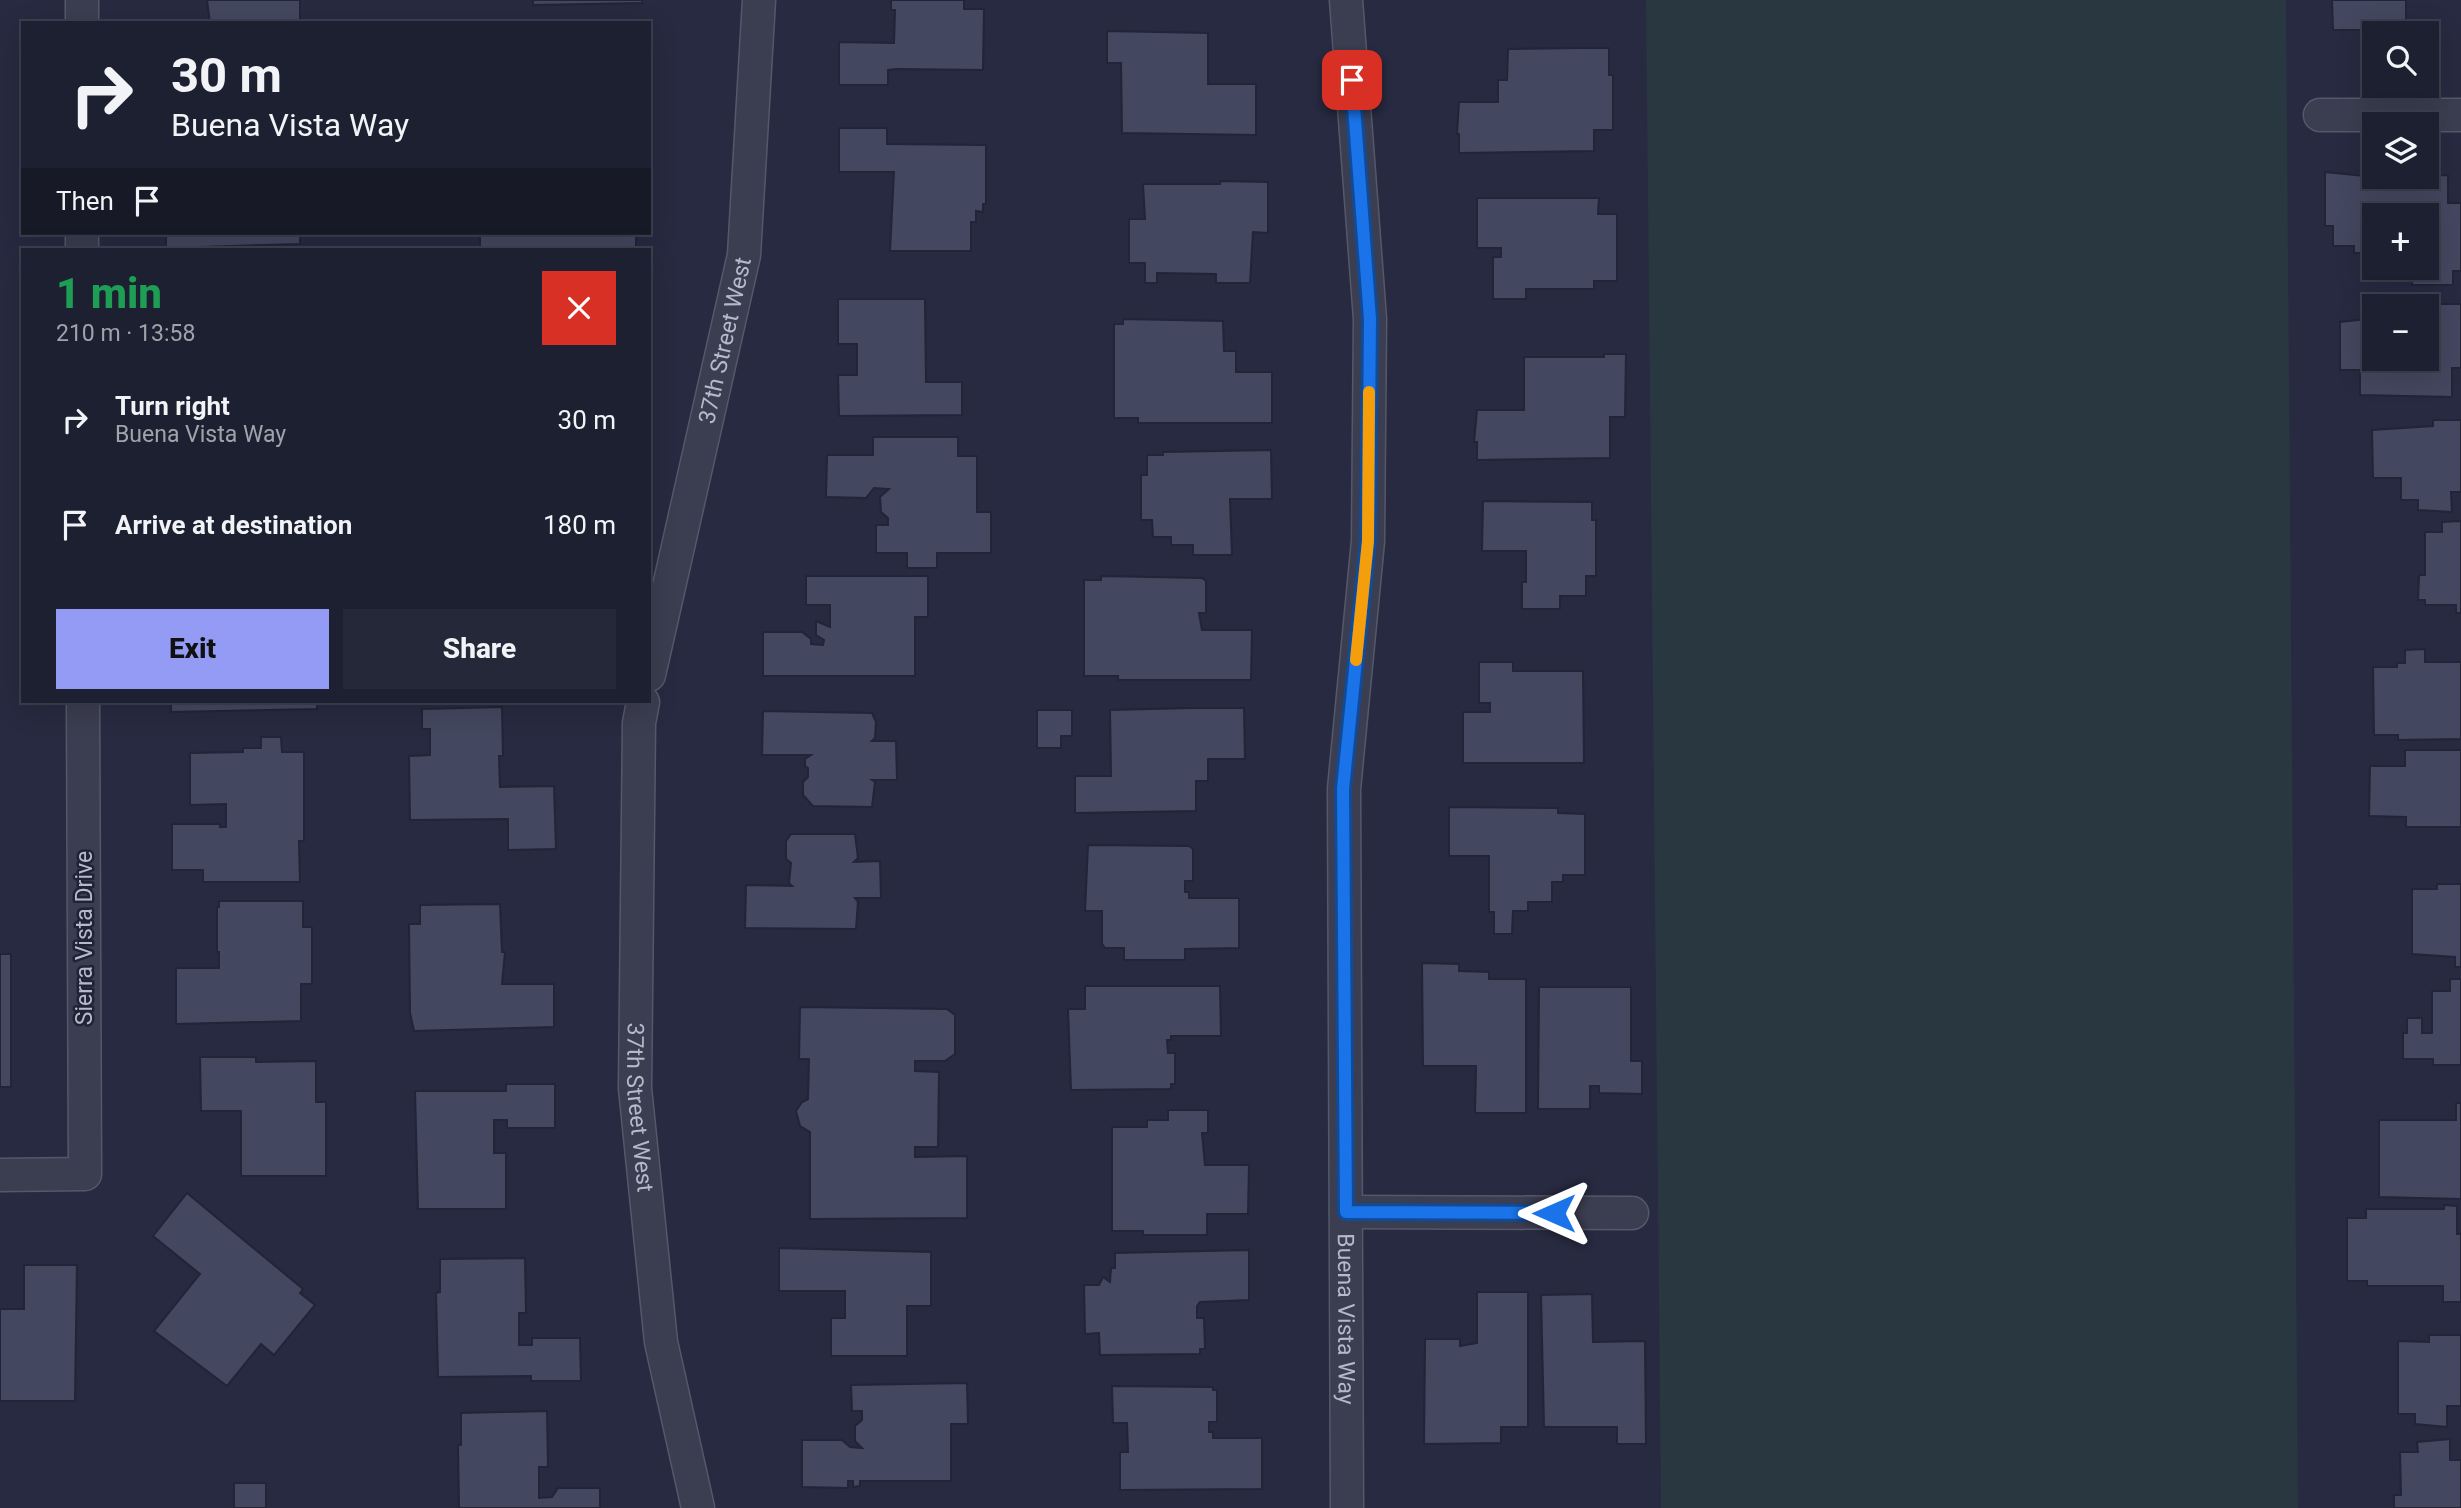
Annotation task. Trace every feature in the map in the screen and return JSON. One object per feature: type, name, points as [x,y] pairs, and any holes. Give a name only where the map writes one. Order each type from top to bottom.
[{"type":"street","points":[[82,0],[82,21]]},
{"type":"street","name":"37th Street West","points":[[651,666],[744,255],[759,0]]},
{"type":"street","name":"Buena Vista Way","points":[[1346,0],[1370,319],[1368,541],[1343,789],[1348,1508]]},
{"type":"street","points":[[2320,115],[2461,115]]},
{"type":"street","name":"Sierra Vista Drive","points":[[0,1175],[85,1174],[83,703]]},
{"type":"street","name":"37th Street West","points":[[643,703],[639,723],[635,1088],[661,1342],[698,1508]]},
{"type":"street","points":[[1346,1212],[1632,1213]]},
{"type":"shaded area","points":[[1646,0],[2286,0],[2298,1508],[1661,1508]]},
{"type":"building","points":[[207,0],[300,0],[300,21],[210,21]]},
{"type":"building","points":[[533,0],[642,0],[642,3],[533,5]]},
{"type":"building","points":[[891,0],[964,0],[964,9],[984,9],[983,70],[897,69],[888,70],[888,85],[839,85],[839,42],[894,43],[895,10],[891,10]]},
{"type":"building","points":[[2332,0],[2406,0],[2406,21],[2362,21],[2362,30],[2333,30]]},
{"type":"building","points":[[1107,31],[1208,33],[1208,84],[1256,84],[1256,135],[1122,133],[1121,63],[1107,63]]},
{"type":"building","points":[[1609,48],[1609,75],[1613,75],[1613,130],[1594,130],[1594,151],[1459,153],[1459,102],[1498,102],[1498,80],[1507,80],[1508,49]]},
{"type":"building","points":[[839,128],[887,128],[887,144],[986,145],[986,204],[983,204],[983,212],[976,211],[976,222],[971,222],[971,251],[890,251],[894,172],[839,172]]},
{"type":"building","points":[[2325,172],[2362,176],[2362,189],[2439,189],[2439,175],[2448,175],[2448,203],[2461,203],[2461,271],[2453,271],[2453,285],[2412,285],[2412,280],[2439,280],[2439,203],[2362,203],[2362,253],[2354,253],[2354,246],[2333,246],[2333,226],[2325,226]]},
{"type":"building","points":[[1220,181],[1268,182],[1268,233],[1253,232],[1250,283],[1216,283],[1216,274],[1157,273],[1157,283],[1145,283],[1145,263],[1129,263],[1129,219],[1145,219],[1143,184],[1220,184]]},
{"type":"building","points":[[1477,198],[1599,198],[1598,214],[1617,214],[1617,281],[1594,281],[1594,289],[1526,289],[1526,299],[1493,299],[1493,257],[1501,257],[1501,248],[1477,248]]},
{"type":"building","points":[[166,235],[300,235],[300,244],[166,248]]},
{"type":"building","points":[[480,235],[636,235],[636,248],[480,248]]},
{"type":"building","points":[[838,299],[925,299],[926,382],[962,382],[962,415],[839,416],[838,375],[857,375],[857,344],[838,344]]},
{"type":"building","points":[[2439,304],[2461,304],[2461,368],[2452,368],[2452,397],[2360,395],[2360,370],[2340,370],[2340,322],[2362,319],[2362,371],[2439,371]]},
{"type":"building","points":[[1123,319],[1223,321],[1224,351],[1236,351],[1236,372],[1272,372],[1272,423],[1138,423],[1138,418],[1114,418],[1114,324],[1123,324]]},
{"type":"building","points":[[1604,354],[1626,354],[1625,417],[1610,417],[1610,458],[1477,460],[1477,442],[1474,442],[1477,410],[1524,410],[1524,357],[1604,357]]},
{"type":"building","points":[[2433,420],[2461,420],[2461,492],[2451,492],[2452,512],[2418,510],[2418,500],[2401,500],[2401,478],[2373,478],[2372,430],[2433,426]]},
{"type":"building","points":[[873,437],[958,437],[958,456],[977,456],[977,512],[991,512],[991,553],[937,553],[937,568],[907,568],[907,553],[876,553],[876,525],[888,525],[888,518],[881,512],[880,497],[889,489],[874,488],[866,498],[826,497],[827,455],[873,455]]},
{"type":"building","points":[[1271,450],[1272,499],[1230,499],[1232,555],[1193,555],[1193,545],[1171,545],[1171,537],[1153,537],[1152,520],[1141,520],[1141,475],[1147,475],[1147,455],[1163,455],[1163,452]]},
{"type":"building","points":[[1483,501],[1592,502],[1592,520],[1596,520],[1596,576],[1586,576],[1586,596],[1560,596],[1560,609],[1522,609],[1522,582],[1526,582],[1526,551],[1482,551]]},
{"type":"building","points":[[2461,521],[2461,613],[2456,613],[2456,605],[2425,605],[2425,600],[2418,600],[2419,575],[2425,575],[2425,532],[2442,532],[2442,522]]},
{"type":"building","points":[[806,576],[928,576],[928,617],[915,617],[915,676],[763,676],[763,632],[802,632],[811,639],[811,644],[823,645],[824,640],[816,635],[816,621],[830,627],[830,605],[806,605]]},
{"type":"building","points":[[1101,576],[1202,578],[1206,581],[1206,613],[1199,613],[1202,630],[1252,630],[1251,680],[1118,680],[1118,676],[1084,676],[1084,580],[1101,580]]},
{"type":"building","points":[[2425,649],[2425,662],[2461,662],[2461,739],[2398,740],[2398,735],[2374,735],[2373,667],[2397,667],[2397,663],[2405,663],[2405,650]]},
{"type":"building","points":[[1479,662],[1513,662],[1513,671],[1583,671],[1584,763],[1463,763],[1463,712],[1490,712],[1490,703],[1479,703]]},
{"type":"building","points":[[171,703],[317,703],[317,709],[171,712]]},
{"type":"building","points":[[502,707],[503,756],[499,756],[500,787],[554,786],[556,849],[508,850],[508,819],[410,820],[409,756],[430,755],[430,729],[422,729],[422,709]]},
{"type":"building","points":[[1244,708],[1245,759],[1208,759],[1208,781],[1196,781],[1196,811],[1075,813],[1075,776],[1111,776],[1110,710]]},
{"type":"building","points":[[1037,710],[1072,710],[1072,736],[1061,736],[1061,748],[1037,748]]},
{"type":"building","points":[[763,711],[872,713],[876,722],[875,738],[872,741],[896,741],[897,780],[872,780],[875,782],[872,807],[813,806],[803,795],[803,782],[808,777],[805,759],[811,755],[762,755]]},
{"type":"building","points":[[261,737],[281,737],[282,752],[304,752],[304,841],[299,841],[300,882],[203,882],[203,870],[172,870],[172,824],[220,824],[220,827],[226,827],[226,804],[190,805],[190,753],[243,752],[243,748],[261,748]]},
{"type":"building","points":[[2405,750],[2461,750],[2461,827],[2406,827],[2406,817],[2369,816],[2370,766],[2405,766]]},
{"type":"building","points":[[1449,807],[1558,808],[1558,813],[1585,814],[1585,875],[1563,875],[1563,882],[1552,882],[1552,902],[1528,902],[1528,911],[1513,911],[1512,934],[1494,934],[1494,912],[1489,912],[1489,856],[1449,856]]},
{"type":"building","points":[[791,834],[855,834],[858,858],[854,862],[880,861],[881,898],[855,898],[858,902],[856,929],[745,928],[746,885],[792,886],[789,883],[791,863],[786,859],[786,841]]},
{"type":"building","points":[[1088,845],[1189,846],[1193,849],[1193,881],[1185,881],[1185,892],[1189,892],[1189,898],[1239,898],[1239,948],[1185,949],[1185,960],[1124,960],[1124,948],[1105,948],[1102,944],[1102,911],[1085,911]]},
{"type":"building","points":[[2437,884],[2461,884],[2461,967],[2455,967],[2455,957],[2412,954],[2412,889],[2437,889]]},
{"type":"building","points":[[219,901],[303,901],[303,927],[312,927],[312,984],[301,984],[301,1021],[176,1024],[176,968],[219,968]]},
{"type":"building","points":[[500,904],[502,952],[505,952],[502,984],[554,984],[554,1027],[414,1031],[410,1013],[409,924],[420,924],[420,905]]},
{"type":"building","points":[[0,954],[11,954],[11,1087],[0,1087]]},
{"type":"building","points":[[1422,963],[1459,964],[1459,971],[1489,972],[1489,979],[1526,979],[1526,1113],[1475,1113],[1476,1066],[1423,1066]]},
{"type":"building","points":[[2450,979],[2461,979],[2461,1065],[2433,1065],[2433,1059],[2403,1059],[2403,1033],[2407,1033],[2407,1018],[2422,1018],[2422,1033],[2432,1033],[2432,991],[2450,991]]},
{"type":"building","points":[[1085,986],[1220,986],[1221,1036],[1171,1036],[1171,1040],[1167,1040],[1168,1053],[1175,1053],[1175,1084],[1171,1084],[1171,1089],[1071,1090],[1068,1009],[1085,1009]]},
{"type":"building","points":[[1539,987],[1631,987],[1631,1061],[1642,1061],[1642,1094],[1599,1093],[1599,1086],[1590,1086],[1590,1109],[1538,1109]]},
{"type":"building","points":[[800,1007],[947,1009],[955,1015],[955,1054],[945,1061],[915,1061],[915,1071],[939,1072],[938,1147],[915,1147],[915,1157],[967,1156],[967,1218],[810,1219],[810,1132],[800,1126],[796,1111],[802,1102],[808,1099],[809,1059],[799,1059]]},
{"type":"building","points":[[200,1057],[256,1057],[256,1062],[316,1061],[316,1102],[326,1102],[326,1176],[241,1176],[241,1111],[201,1111]]},
{"type":"building","points":[[506,1084],[555,1084],[555,1128],[507,1128],[507,1120],[494,1120],[494,1153],[506,1153],[506,1209],[418,1209],[415,1091],[506,1091]]},
{"type":"building","points":[[2456,1103],[2461,1103],[2461,1199],[2379,1197],[2379,1120],[2456,1120]]},
{"type":"building","points":[[1168,1110],[1208,1110],[1208,1133],[1202,1133],[1205,1165],[1249,1165],[1248,1214],[1207,1214],[1207,1235],[1143,1235],[1143,1231],[1112,1231],[1112,1127],[1147,1127],[1147,1120],[1168,1120]]},
{"type":"building","points":[[187,1193],[303,1289],[300,1293],[315,1305],[274,1355],[261,1344],[227,1386],[154,1331],[200,1274],[153,1236]]},
{"type":"building","points":[[2444,1205],[2457,1206],[2457,1234],[2461,1234],[2461,1302],[2443,1302],[2443,1286],[2367,1286],[2367,1281],[2347,1281],[2347,1218],[2366,1218],[2366,1209],[2444,1209]]},
{"type":"building","points":[[779,1248],[931,1252],[931,1306],[907,1306],[907,1356],[831,1356],[831,1318],[845,1318],[845,1291],[779,1291]]},
{"type":"building","points":[[1249,1250],[1249,1300],[1200,1302],[1197,1306],[1197,1318],[1204,1318],[1205,1349],[1200,1349],[1200,1354],[1100,1355],[1099,1333],[1085,1334],[1084,1285],[1099,1285],[1103,1277],[1110,1282],[1111,1268],[1115,1268],[1115,1253]]},
{"type":"building","points":[[525,1258],[526,1313],[519,1313],[519,1345],[532,1345],[532,1338],[580,1338],[581,1381],[531,1381],[531,1376],[438,1377],[436,1293],[440,1292],[440,1259]]},
{"type":"building","points":[[24,1265],[77,1265],[75,1401],[0,1401],[0,1309],[24,1309]]},
{"type":"building","points":[[1477,1292],[1528,1292],[1528,1427],[1501,1427],[1501,1443],[1424,1444],[1425,1339],[1460,1339],[1460,1346],[1477,1343]]},
{"type":"building","points":[[1592,1294],[1593,1342],[1645,1341],[1646,1444],[1617,1444],[1617,1427],[1544,1427],[1541,1295]]},
{"type":"building","points":[[2429,1335],[2461,1335],[2461,1406],[2447,1406],[2447,1427],[2415,1424],[2415,1414],[2398,1414],[2398,1341],[2429,1342]]},
{"type":"building","points":[[967,1383],[968,1424],[951,1424],[951,1481],[860,1481],[860,1486],[853,1487],[853,1481],[848,1481],[848,1488],[802,1487],[802,1440],[842,1440],[850,1447],[862,1448],[855,1441],[855,1426],[862,1420],[862,1411],[852,1411],[851,1385]]},
{"type":"building","points":[[1112,1386],[1213,1387],[1213,1390],[1217,1390],[1217,1422],[1209,1422],[1209,1432],[1213,1432],[1213,1438],[1262,1438],[1262,1489],[1120,1490],[1120,1452],[1128,1452],[1127,1423],[1113,1423]]},
{"type":"building","points":[[547,1411],[548,1467],[539,1467],[539,1498],[552,1497],[558,1488],[600,1488],[600,1508],[459,1508],[458,1445],[461,1445],[461,1413]]},
{"type":"building","points":[[2450,1439],[2450,1460],[2461,1460],[2461,1508],[2394,1508],[2394,1495],[2401,1495],[2400,1452],[2418,1452],[2417,1442]]},
{"type":"building","points":[[234,1483],[266,1483],[266,1508],[234,1508]]},
{"type":"slow traffic","points":[[1356,660],[1368,541],[1369,392]]},
{"type":"route","points":[[1352,80],[1370,319],[1368,541],[1343,789],[1346,1212],[1554,1213]]}]
